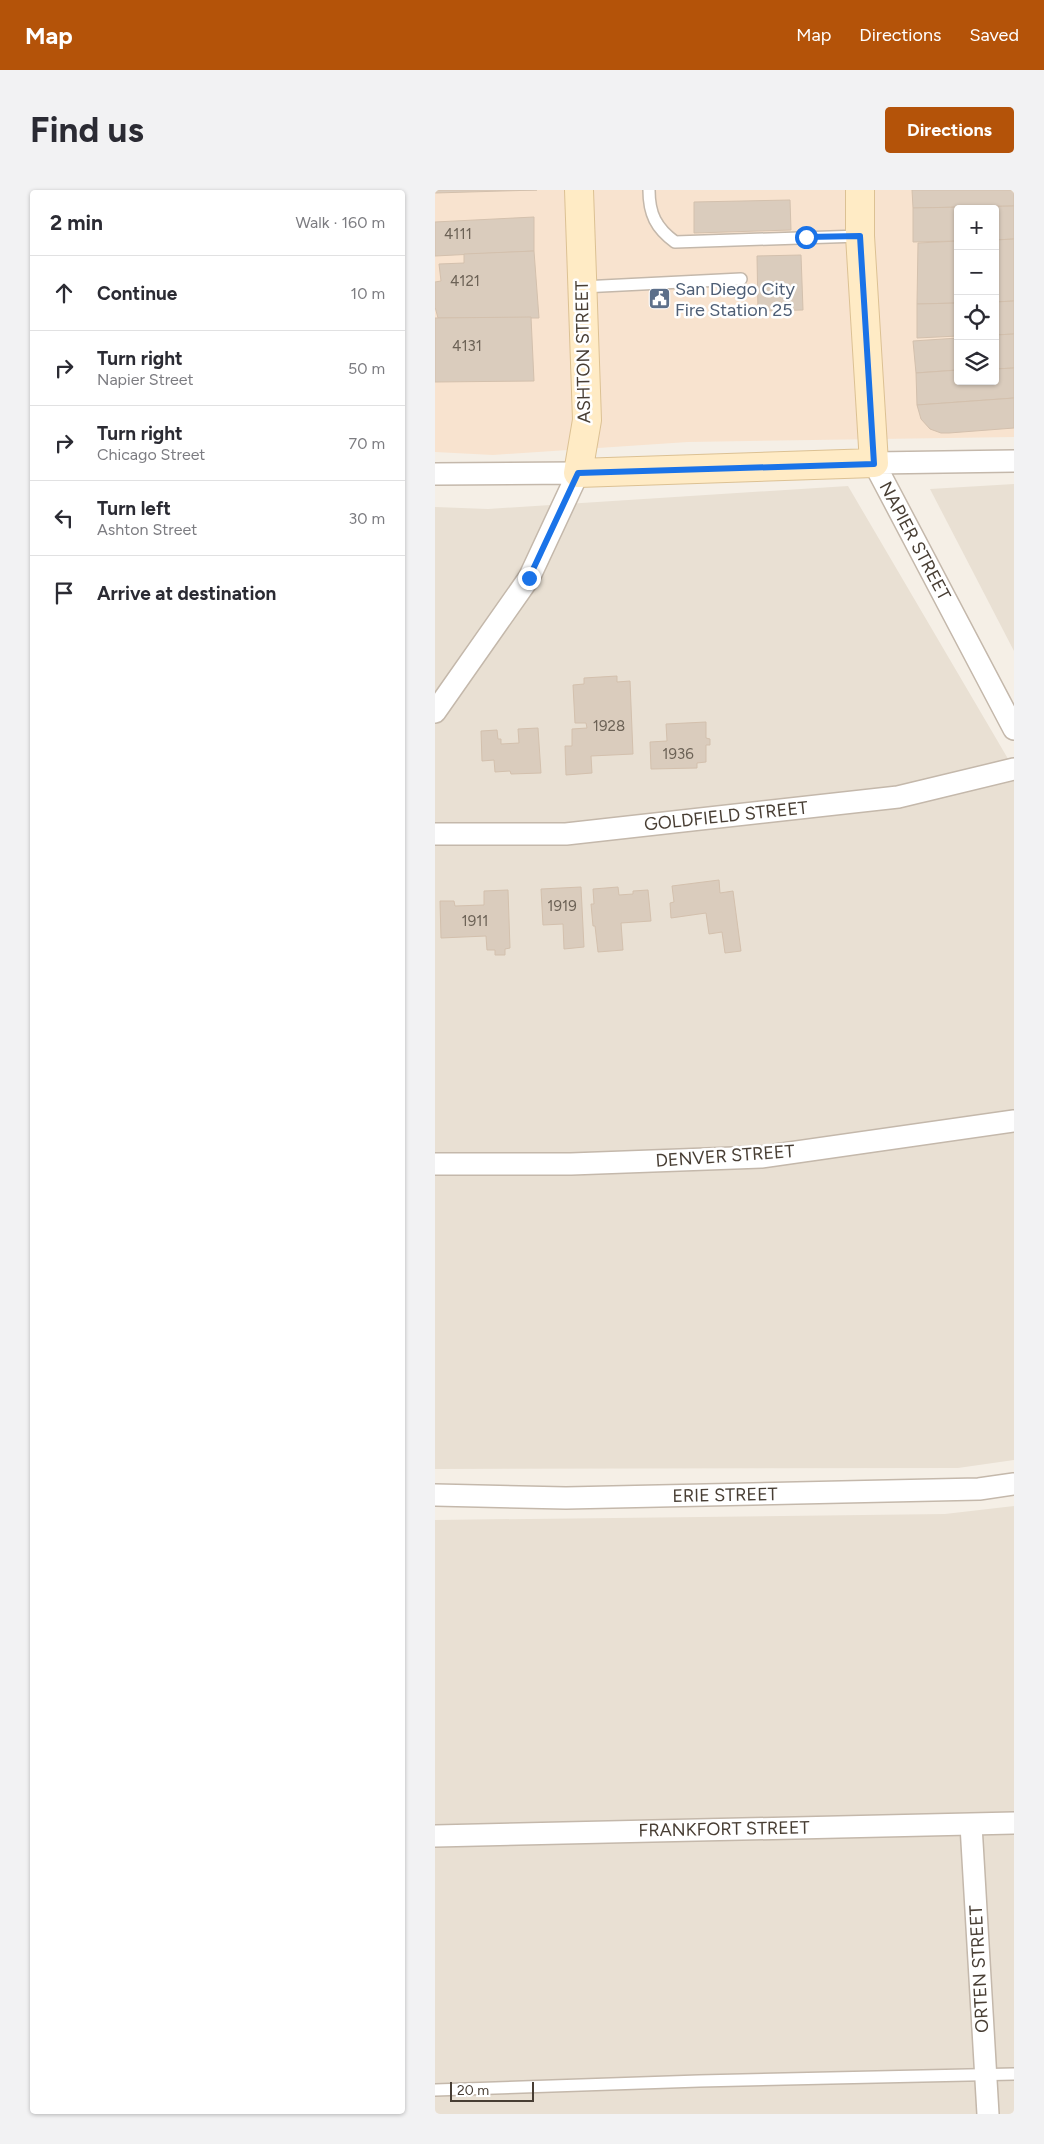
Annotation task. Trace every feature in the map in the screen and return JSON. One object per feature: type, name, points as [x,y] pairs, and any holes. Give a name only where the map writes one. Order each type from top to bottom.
[{"type":"street","name":"ASHTON STREET","points":[[435,712],[529,578],[578,473],[587,420],[579,190]]},
{"type":"street","name":"NAPIER STREET","points":[[860,190],[860,236],[874,464],[1014,729]]},
{"type":"street","points":[[435,474],[578,473],[1014,461]]},
{"type":"street","name":"GOLDFIELD STREET","points":[[435,834],[576,833],[898,796],[1014,769]]},
{"type":"street","name":"DENVER STREET","points":[[435,1164],[571,1164],[761,1157],[1014,1121]]},
{"type":"street","name":"ERIE STREET","points":[[435,1496],[566,1498],[979,1489],[1014,1484]]},
{"type":"street","name":"FRANKFORT STREET","points":[[435,1836],[1014,1824]]},
{"type":"street","name":"ORTEN STREET","points":[[971,1825],[988,2114]]},
{"type":"lane","points":[[649,190],[653,215],[661,231],[675,242],[860,236]]},
{"type":"lane","points":[[582,287],[741,279]]},
{"type":"lane","points":[[435,2090],[689,2081],[1014,2074]]},
{"type":"shaded area","points":[[435,190],[1014,190],[1014,437],[688,442],[493,455],[435,452]]},
{"type":"shaded area","points":[[1014,484],[1014,651],[930,489]]},
{"type":"shaded area","points":[[848,486],[1014,769],[1014,1460],[958,1468],[435,1469],[435,507],[488,509]]},
{"type":"shaded area","points":[[1014,1506],[1014,2114],[435,2114],[435,1520],[945,1514]]},
{"type":"building","points":[[435,190],[537,190],[435,193]]},
{"type":"building","points":[[912,190],[1014,190],[1014,206],[954,205],[954,207],[913,208]]},
{"type":"building","points":[[790,200],[791,230],[694,233],[694,202]]},
{"type":"building","points":[[999,206],[1014,206],[1014,239],[999,240]]},
{"type":"building","points":[[954,207],[954,241],[913,242],[913,208]]},
{"type":"building","points":[[534,217],[534,251],[435,256],[435,222]]},
{"type":"building","points":[[1014,239],[1014,301],[999,302],[999,240]]},
{"type":"building","points":[[954,241],[954,303],[917,304],[918,243]]},
{"type":"building","points":[[534,251],[539,318],[438,318],[435,307],[435,282],[441,281],[439,264],[464,263],[464,254]]},
{"type":"building","points":[[801,255],[803,310],[758,311],[757,256]]},
{"type":"building","points":[[1014,301],[1014,334],[999,335],[999,302]]},
{"type":"building","points":[[954,303],[954,336],[917,338],[917,304]]},
{"type":"building","points":[[531,317],[534,381],[435,382],[435,318]]},
{"type":"building","points":[[1014,334],[1014,368],[999,369],[999,335]]},
{"type":"building","points":[[954,338],[954,370],[916,373],[913,341]]},
{"type":"building","points":[[1014,368],[1014,398],[917,405],[916,373],[954,370],[954,385],[999,385],[999,369]]},
{"type":"building","points":[[1014,398],[1014,428],[949,433],[941,433],[930,429],[921,419],[917,405]]},
{"type":"building","points":[[617,676],[617,682],[630,681],[633,754],[591,756],[592,773],[566,775],[565,746],[572,746],[572,729],[587,728],[586,723],[575,723],[573,685],[584,684],[584,678]]},
{"type":"building","points":[[706,722],[706,738],[710,739],[710,745],[706,745],[706,762],[697,763],[697,768],[651,769],[650,742],[667,741],[666,724]]},
{"type":"building","points":[[538,728],[541,773],[511,774],[510,771],[495,772],[494,760],[482,761],[481,731],[497,730],[498,739],[501,739],[501,744],[519,743],[518,729]]},
{"type":"building","points":[[719,880],[720,893],[733,891],[741,951],[725,953],[722,932],[709,934],[706,913],[671,918],[670,903],[674,902],[672,886]]},
{"type":"building","points":[[581,887],[584,947],[564,949],[563,924],[543,925],[541,889]]},
{"type":"building","points":[[618,887],[619,895],[633,894],[633,891],[648,890],[651,921],[621,923],[623,950],[598,952],[591,904],[594,904],[593,889]]},
{"type":"building","points":[[508,890],[510,948],[505,949],[505,955],[495,955],[495,950],[487,950],[486,936],[441,938],[440,901],[454,901],[455,906],[484,905],[484,891]]},
{"type":"place","name":"San Diego City Fire Station 25","points":[[659,299]]},
{"type":"route","points":[[529,578],[578,473],[874,464],[860,236],[806,237]]}]
